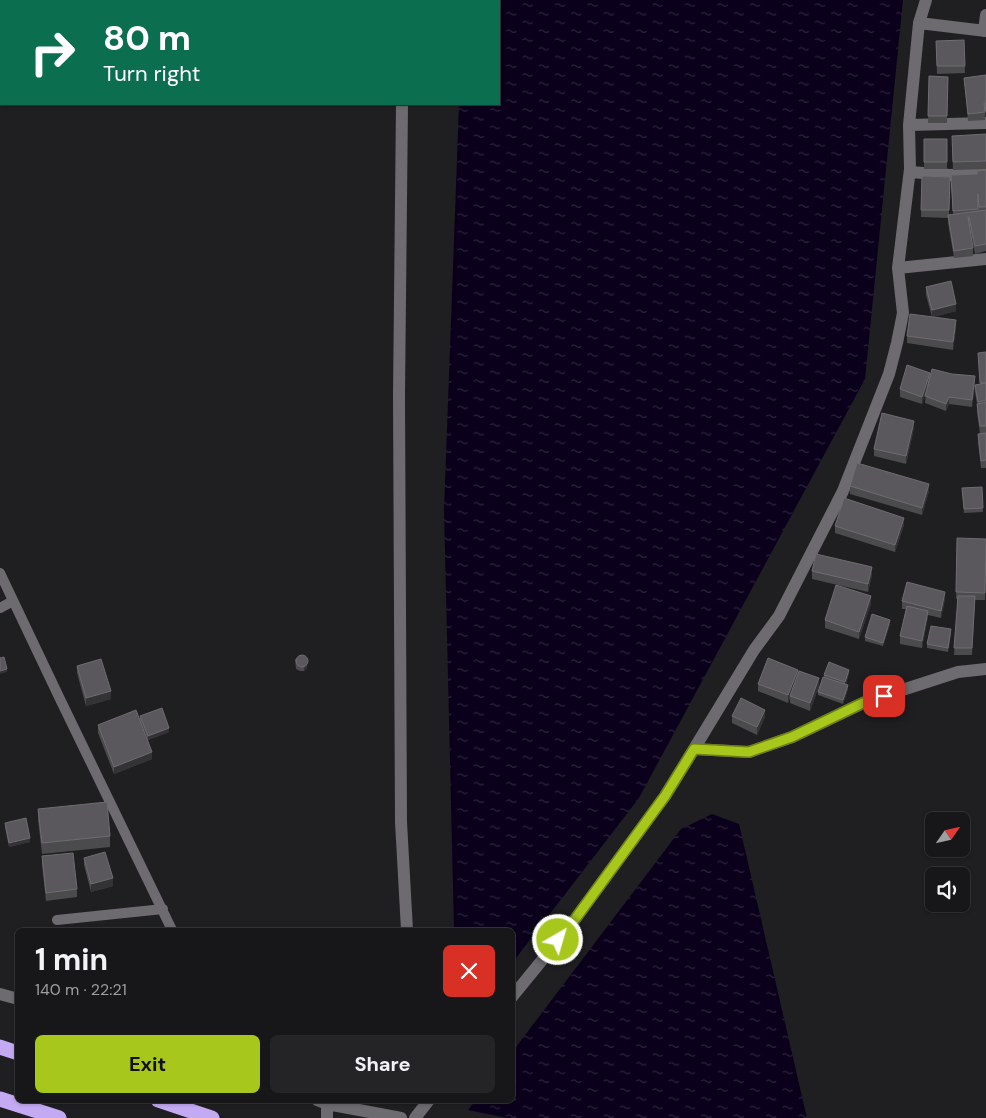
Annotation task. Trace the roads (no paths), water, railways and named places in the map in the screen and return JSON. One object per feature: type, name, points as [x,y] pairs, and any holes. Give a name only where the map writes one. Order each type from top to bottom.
[{"type":"highway","points":[[0,1047],[15,1052]]},
{"type":"highway","points":[[0,1099],[59,1118]]},
{"type":"highway","points":[[167,1103],[212,1118]]},
{"type":"street","points":[[515,993],[570,926],[665,796],[754,650],[779,616],[843,490],[889,374],[903,313],[898,268],[910,172],[909,125],[919,23],[926,0]]},
{"type":"street","points":[[919,23],[985,31],[986,15]]},
{"type":"street","points":[[402,105],[399,395],[401,822],[407,928]]},
{"type":"street","points":[[909,125],[986,123]]},
{"type":"street","points":[[910,172],[950,175],[986,172]]},
{"type":"street","points":[[898,268],[986,259]]},
{"type":"street","points":[[694,749],[749,752],[792,737],[865,702],[958,672],[986,669]]},
{"type":"street","points":[[0,994],[15,998]]},
{"type":"street","points":[[322,1103],[328,1118]]},
{"type":"street","points":[[327,1103],[400,1118]]},
{"type":"street","points":[[415,1118],[427,1103]]},
{"type":"lane","points":[[0,573],[171,928]]},
{"type":"lane","points":[[0,608],[13,601]]},
{"type":"lane","points":[[58,920],[163,909]]},
{"type":"water","points":[[500,0],[903,0],[865,379],[639,798],[515,959],[515,928],[454,928],[444,510],[459,105],[500,105]]},
{"type":"water","points":[[712,814],[739,824],[807,1118],[507,1118],[468,1110],[474,1103],[515,1103],[515,1048],[681,829]]}]
